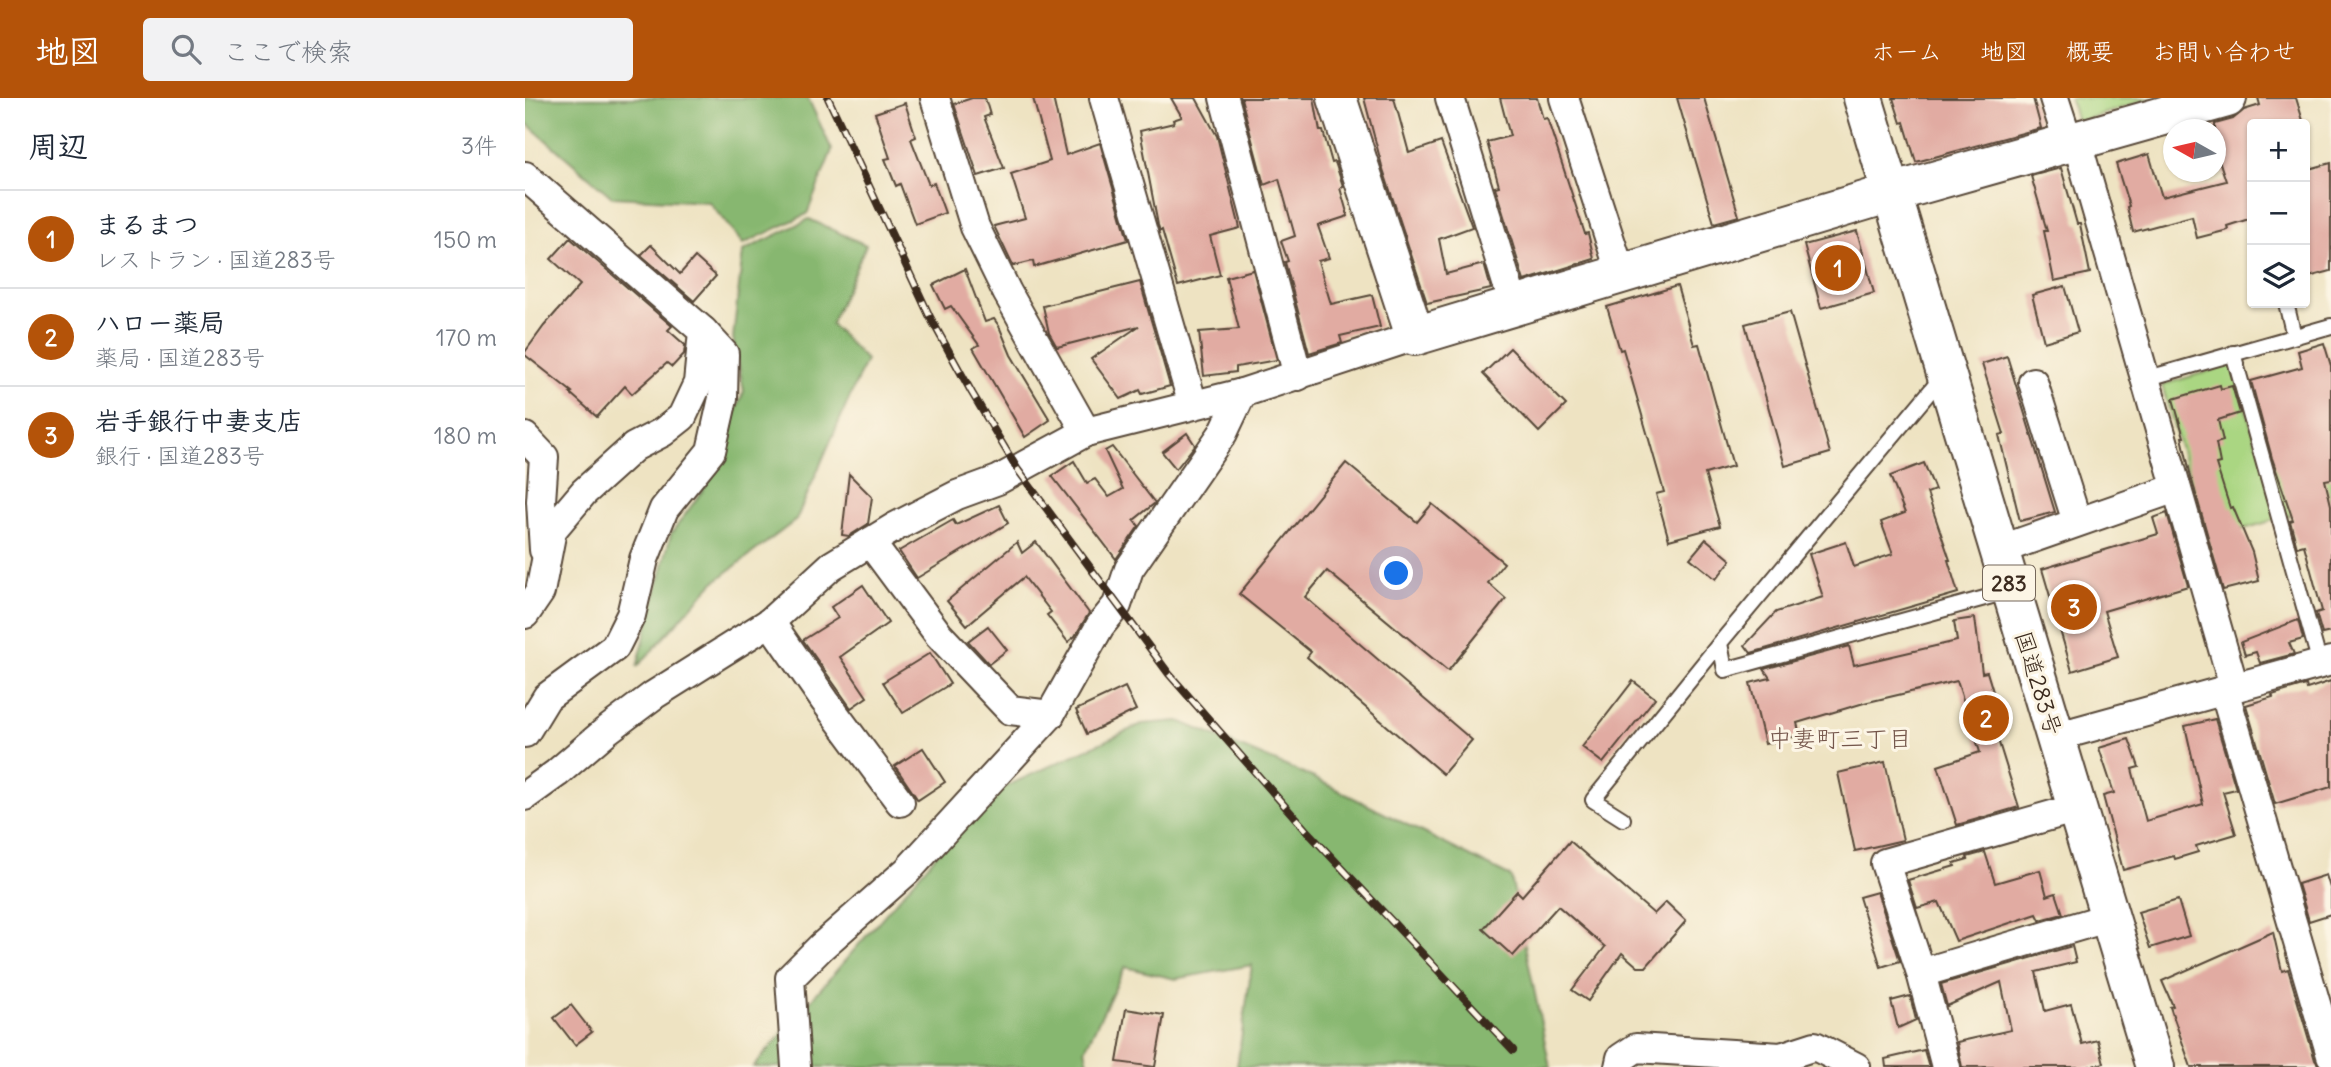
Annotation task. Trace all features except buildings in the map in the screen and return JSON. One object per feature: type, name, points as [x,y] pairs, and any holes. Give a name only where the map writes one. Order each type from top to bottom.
[{"type":"main road","points":[[1337,98],[1415,336],[1891,193],[2227,98]]},
{"type":"main road","name":"国道283号","points":[[1863,98],[2155,1067]]},
{"type":"street","points":[[935,98],[975,227],[1007,292],[1086,432]]},
{"type":"street","points":[[1104,98],[1193,405]]},
{"type":"street","points":[[1224,98],[1298,376]]},
{"type":"street","points":[[1450,98],[1514,306]]},
{"type":"street","points":[[1564,98],[1621,274]]},
{"type":"street","points":[[2055,98],[2073,143],[2145,379],[2331,1055]]},
{"type":"street","points":[[525,176],[703,331],[724,354],[723,398],[711,451],[664,509],[644,559],[631,615],[615,647],[547,697],[525,733]]},
{"type":"street","points":[[525,614],[540,592],[552,530],[585,492],[635,447],[663,432],[682,417],[698,383],[703,331]]},
{"type":"street","points":[[525,796],[654,695],[770,622],[831,566],[957,495],[998,480],[1086,432],[1242,393],[1415,336]]},
{"type":"street","points":[[2033,382],[2077,522]]},
{"type":"street","points":[[796,1067],[790,978],[907,871],[1050,715],[1100,626],[1117,605],[1129,569],[1223,433],[1242,393]]},
{"type":"street","points":[[525,438],[544,457],[541,501],[545,560]]},
{"type":"street","points":[[1999,550],[2176,488]]},
{"type":"street","points":[[870,542],[939,635],[1010,710],[1050,715]]},
{"type":"street","points":[[770,622],[900,802]]},
{"type":"street","points":[[2055,737],[2326,663]]},
{"type":"street","points":[[1946,1067],[1921,973],[1885,863],[2077,808]]},
{"type":"street","points":[[1921,973],[2110,917]]},
{"type":"street","points":[[1619,1067],[1621,1058],[1636,1048],[1781,1057],[1815,1046],[1856,1067]]},
{"type":"lane","points":[[2287,308],[2294,336]]},
{"type":"lane","points":[[2145,379],[2331,326]]},
{"type":"lane","points":[[2233,353],[2326,663]]},
{"type":"lane","points":[[1623,819],[1593,800],[1945,372]]},
{"type":"lane","points":[[1720,643],[1725,670],[2011,591]]},
{"type":"green space","points":[[525,98],[808,98],[832,150],[807,214],[743,244],[709,202],[612,197],[525,122]]},
{"type":"green space","points":[[2070,98],[2154,98],[2077,122]]},
{"type":"green space","points":[[809,219],[866,245],[831,324],[866,360],[796,520],[713,583],[637,667],[671,534],[703,490],[744,391],[733,338],[743,251]]},
{"type":"green space","points":[[2233,364],[2256,443],[2331,421],[2331,503],[2207,540],[2162,385]]},
{"type":"green space","points":[[1179,721],[1314,778],[1511,877],[1550,1067],[1237,1067],[1252,965],[1175,979],[1125,967],[1085,1049],[1089,1067],[753,1067],[989,794],[1142,724]]},
{"type":"railway","points":[[828,98],[930,317],[1018,470],[1169,674],[1305,829],[1513,1050]]},
{"type":"place","name":"まるまつ","points":[[1838,268]]},
{"type":"place","name":"岩手銀行中妻支店","points":[[2074,607]]},
{"type":"place","name":"ハロー薬局","points":[[1986,718]]},
{"type":"district","name":"中妻町三丁目","points":[[1840,738]]}]
